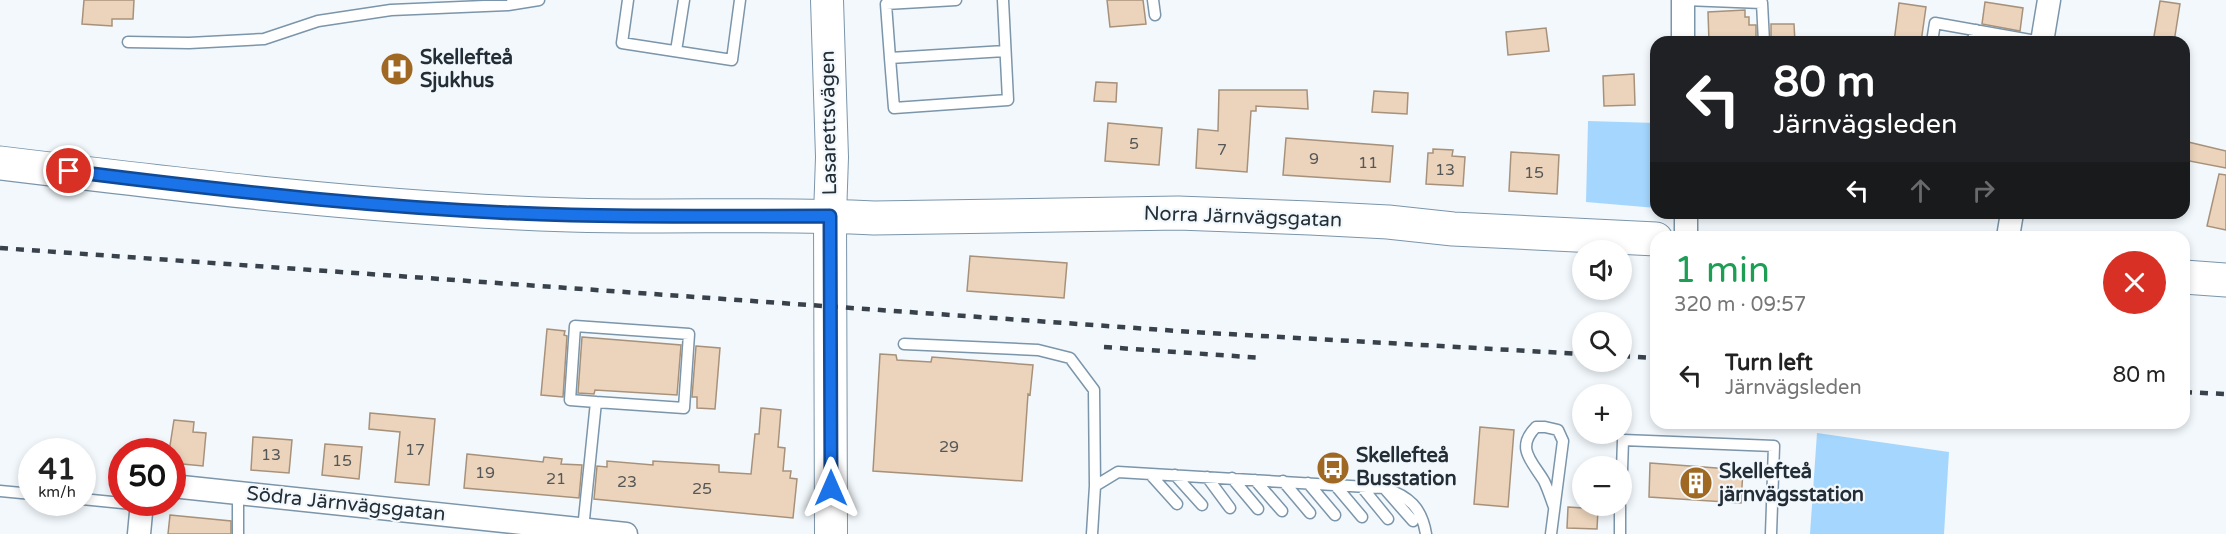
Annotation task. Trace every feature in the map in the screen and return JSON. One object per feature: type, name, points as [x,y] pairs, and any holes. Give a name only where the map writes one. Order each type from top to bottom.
[{"type":"main road","name":"Lasarettsvägen","points":[[827,0],[832,157],[830,216],[831,534]]},
{"type":"main road","name":"Norra Järnvägsgatan","points":[[0,163],[183,186],[397,206],[570,215],[874,218],[1200,214],[1321,218],[1388,222],[1453,230],[1650,239]]},
{"type":"main road","points":[[2190,277],[2226,280]]},
{"type":"street","points":[[1683,36],[1684,0]]},
{"type":"street","points":[[2043,36],[2049,0]]},
{"type":"street","name":"Södra Järnvägsgatan","points":[[186,487],[626,534]]},
{"type":"street","points":[[139,534],[141,516]]},
{"type":"lane","points":[[128,42],[189,43],[264,39],[318,21],[391,10],[508,5],[539,0]]},
{"type":"lane","points":[[628,0],[622,43],[732,60],[740,0]]},
{"type":"lane","points":[[676,51],[684,0]]},
{"type":"lane","points":[[956,0],[886,4],[894,108],[1008,100],[1002,0]]},
{"type":"lane","points":[[1153,0],[1155,15]]},
{"type":"lane","points":[[1684,0],[1762,3],[1764,36]]},
{"type":"lane","points":[[1933,36],[1935,23],[2009,36]]},
{"type":"lane","points":[[1974,36],[1976,30]]},
{"type":"lane","points":[[890,58],[1005,51]]},
{"type":"lane","points":[[574,326],[689,334],[684,408],[596,402],[570,400],[574,326]]},
{"type":"lane","points":[[904,344],[1038,350],[1070,358],[1094,390],[1095,486],[1092,534]]},
{"type":"lane","points":[[583,529],[596,402]]},
{"type":"lane","points":[[1551,534],[1563,441],[1558,430],[1536,427],[1528,435],[1527,456],[1544,482],[1554,507]]},
{"type":"lane","points":[[1622,456],[1623,440],[1774,446],[1771,534]]},
{"type":"lane","points":[[1095,486],[1118,472],[1384,488],[1402,494],[1423,517],[1426,534]]},
{"type":"lane","points":[[1150,474],[1177,504]]},
{"type":"lane","points":[[1175,475],[1202,505]]},
{"type":"lane","points":[[1207,477],[1230,507]]},
{"type":"lane","points":[[1232,478],[1258,509]]},
{"type":"lane","points":[[1255,480],[1282,511]]},
{"type":"lane","points":[[1282,481],[1310,513]]},
{"type":"lane","points":[[1308,483],[1335,515]]},
{"type":"lane","points":[[1335,485],[1362,517]]},
{"type":"lane","points":[[1361,486],[1388,519]]},
{"type":"lane","points":[[1384,488],[1413,521]]},
{"type":"lane","points":[[0,491],[18,493]]},
{"type":"lane","points":[[238,493],[238,534]]},
{"type":"lane","points":[[1620,516],[1620,534]]},
{"type":"shaded area","points":[[1588,121],[1650,123],[1650,207],[1586,202]]},
{"type":"shaded area","points":[[1817,433],[1949,452],[1944,534],[1810,534]]},
{"type":"building","points":[[84,0],[134,0],[133,19],[112,19],[112,26],[82,24]]},
{"type":"building","points":[[1107,0],[1143,0],[1146,24],[1110,27]]},
{"type":"building","points":[[2160,1],[2180,4],[2175,36],[2154,36]]},
{"type":"building","points":[[1985,2],[2023,8],[2020,31],[1982,24]]},
{"type":"building","points":[[1899,3],[1926,7],[1922,36],[1895,36]]},
{"type":"building","points":[[1745,10],[1745,17],[1749,17],[1749,25],[1756,25],[1756,36],[1709,36],[1708,12]]},
{"type":"building","points":[[1771,24],[1794,24],[1795,36],[1771,36]]},
{"type":"building","points":[[1546,28],[1549,51],[1508,55],[1506,32]]},
{"type":"building","points":[[1634,74],[1635,105],[1604,106],[1603,76]]},
{"type":"building","points":[[1096,82],[1117,83],[1116,102],[1094,101]]},
{"type":"building","points":[[1219,90],[1307,90],[1308,109],[1256,106],[1256,111],[1251,111],[1247,172],[1196,168],[1198,129],[1218,131]]},
{"type":"building","points":[[1374,91],[1408,93],[1407,114],[1372,112]]},
{"type":"building","points":[[1108,123],[1162,128],[1159,165],[1105,161]]},
{"type":"building","points":[[1286,138],[1393,146],[1390,182],[1283,175]]},
{"type":"building","points":[[2190,142],[2226,151],[2226,168],[2190,161]]},
{"type":"building","points":[[1433,149],[1453,150],[1452,156],[1465,157],[1463,186],[1426,184],[1428,153],[1433,153]]},
{"type":"building","points":[[1511,152],[1559,155],[1557,194],[1509,191]]},
{"type":"building","points":[[2219,174],[2226,175],[2226,230],[2207,226]]},
{"type":"building","points":[[970,256],[1067,263],[1064,298],[967,291]]},
{"type":"building","points":[[547,329],[565,331],[564,335],[567,336],[563,397],[541,395]]},
{"type":"building","points":[[582,337],[681,345],[677,395],[595,390],[594,394],[578,393]]},
{"type":"building","points":[[696,346],[720,348],[715,409],[697,408],[697,397],[692,397]]},
{"type":"building","points":[[880,354],[896,355],[897,360],[931,362],[932,357],[1033,365],[1030,395],[1028,394],[1022,481],[873,471]]},
{"type":"building","points":[[761,408],[781,410],[778,447],[785,448],[783,471],[791,471],[790,478],[797,479],[793,518],[594,499],[597,466],[607,467],[607,461],[653,465],[653,461],[719,465],[719,472],[751,474],[755,434],[759,434]]},
{"type":"building","points":[[370,413],[435,419],[429,485],[395,482],[400,432],[369,429]]},
{"type":"building","points":[[174,420],[194,422],[193,432],[206,433],[203,466],[186,464],[186,438],[171,438]]},
{"type":"building","points":[[1480,427],[1514,430],[1508,507],[1474,504]]},
{"type":"building","points":[[253,437],[292,440],[289,473],[251,470]]},
{"type":"building","points":[[325,444],[362,447],[359,479],[322,475]]},
{"type":"building","points":[[467,454],[543,462],[544,457],[562,459],[561,464],[582,465],[579,498],[464,488]]},
{"type":"building","name":"Skellefteå järnvägsstation","points":[[1650,463],[1743,470],[1741,503],[1649,497]]},
{"type":"building","points":[[1568,507],[1572,507],[1572,516],[1598,516],[1597,529],[1567,528]]},
{"type":"building","points":[[170,516],[231,521],[231,534],[168,534]]},
{"type":"railway","points":[[0,248],[1192,332],[1572,353]]},
{"type":"railway","points":[[1104,347],[1263,358]]},
{"type":"railway","points":[[1632,357],[1650,358]]},
{"type":"railway","points":[[2190,392],[2226,394]]},
{"type":"place","name":"Skellefteå Sjukhus","points":[[397,69]]},
{"type":"place","name":"Skellefteå Busstation","points":[[1333,468]]},
{"type":"place","name":"Skellefteå järnvägsstation","points":[[1696,483]]},
{"type":"route","points":[[69,171],[183,186],[386,205],[570,215],[830,216],[831,488]]}]
